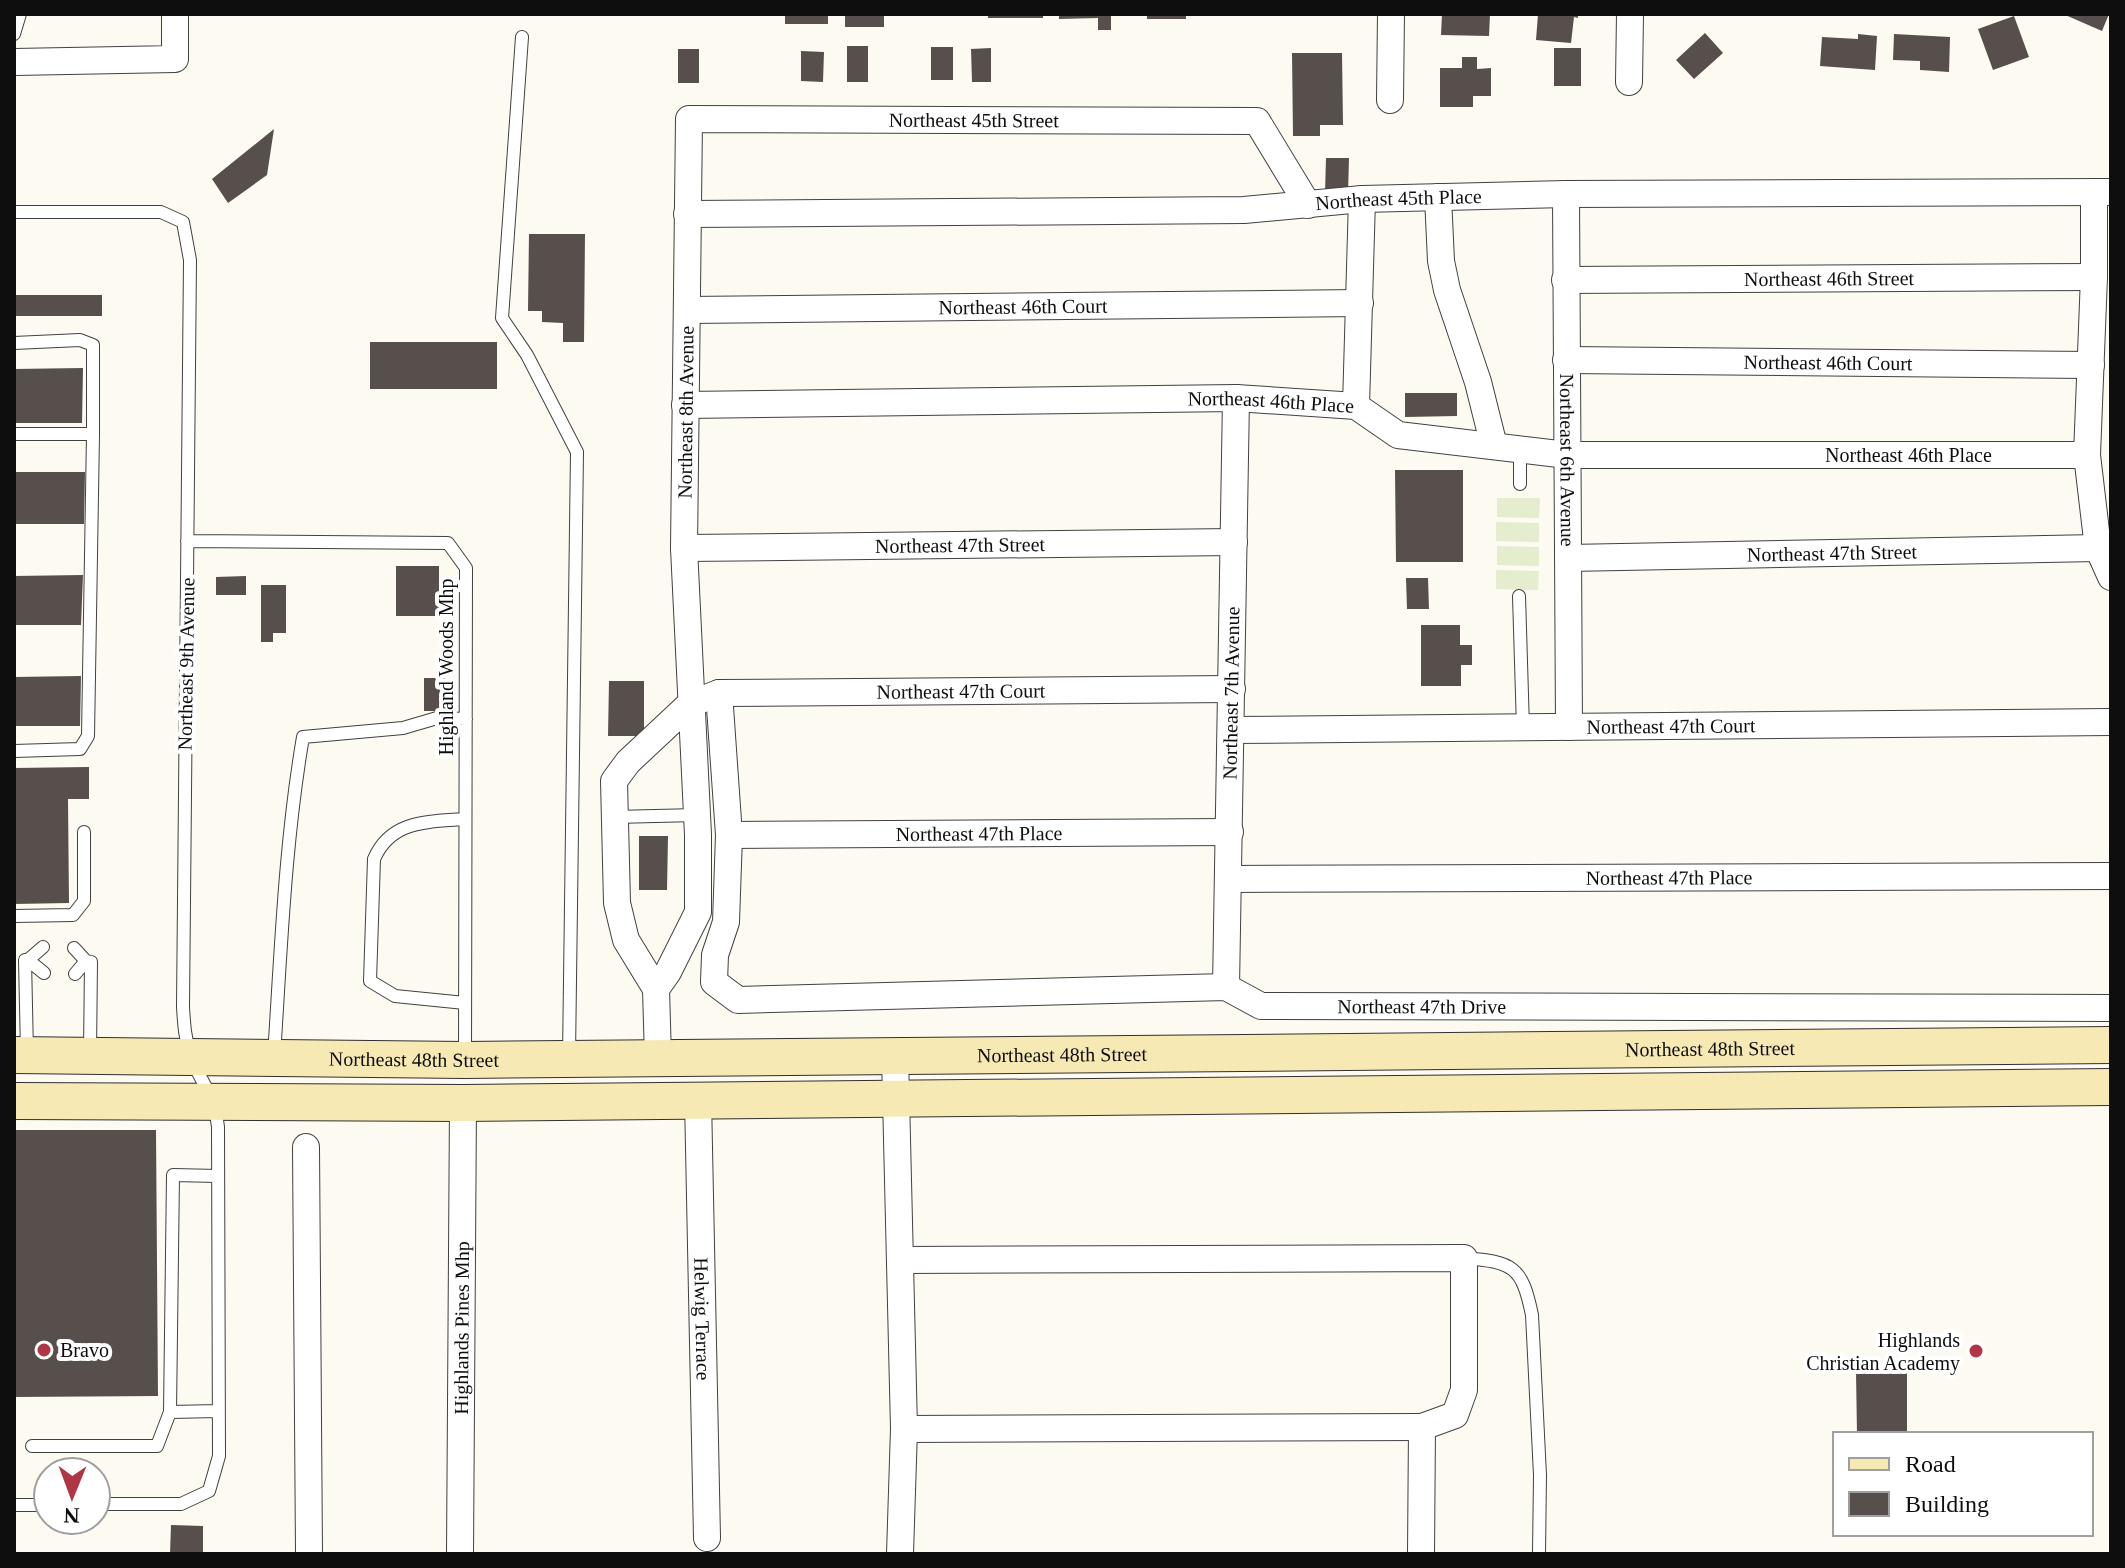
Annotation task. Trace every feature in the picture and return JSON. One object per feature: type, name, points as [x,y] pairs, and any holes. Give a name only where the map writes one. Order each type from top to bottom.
[{"type":"main road","name":"Northeast 48th Street","points":[[20,1055],[465,1060],[2111,1045]]},
{"type":"main road","points":[[407,1102],[453,1089],[626,1087],[645,1078],[658,1058]]},
{"type":"main road","points":[[14,1101],[463,1103],[2111,1087]]},
{"type":"street","points":[[14,62],[175,59],[175,14]]},
{"type":"street","points":[[1390,100],[1391,14]]},
{"type":"street","points":[[1629,82],[1630,14]]},
{"type":"street","name":"Northeast 45th Street","points":[[689,119],[1257,121],[1308,205]]},
{"type":"street","name":"Northeast 8th Avenue","points":[[656,989],[698,912],[697,815],[684,548],[689,119]]},
{"type":"street","points":[[2102,192],[2094,277],[2087,455],[2102,513],[2098,548],[2111,577]]},
{"type":"street","name":"Northeast 45th Place","points":[[687,214],[1244,210],[1362,199],[1566,194],[2102,192]]},
{"type":"street","name":"Northeast 6th Avenue","points":[[1566,194],[1569,727]]},
{"type":"street","points":[[1438,197],[1441,261],[1447,290],[1478,382],[1494,446]]},
{"type":"street","points":[[1356,406],[1362,199]]},
{"type":"street","name":"Northeast 46th Street","points":[[1565,280],[2094,277]]},
{"type":"street","name":"Northeast 46th Court","points":[[687,310],[1360,303]]},
{"type":"street","name":"Northeast 46th Court","points":[[1566,360],[2091,365]]},
{"type":"street","name":"Northeast 46th Place","points":[[685,405],[1236,398],[1356,406],[1398,435],[1567,455],[2087,455]]},
{"type":"street","name":"Northeast 7th Avenue","points":[[1226,987],[1236,398]]},
{"type":"street","name":"Northeast 47th Street","points":[[684,548],[1234,542]]},
{"type":"street","name":"Northeast 47th Street","points":[[1568,558],[2098,548]]},
{"type":"street","name":"Northeast 47th Court","points":[[690,704],[719,693],[1232,689]]},
{"type":"street","points":[[719,693],[729,835]]},
{"type":"street","points":[[658,1058],[656,989],[626,940],[617,903],[614,781],[628,762],[690,704]]},
{"type":"street","name":"Northeast 47th Court","points":[[1231,730],[2111,722]]},
{"type":"street","name":"Northeast 47th Place","points":[[729,835],[1230,832]]},
{"type":"street","name":"Northeast 47th Drive","points":[[729,835],[726,922],[715,955],[714,982],[738,1000],[1226,987],[1261,1006],[2111,1008]]},
{"type":"street","name":"Northeast 47th Place","points":[[1229,879],[2111,876]]},
{"type":"street","points":[[895,1056],[904,1429],[900,1554]]},
{"type":"street","name":"Helwig Terrace","points":[[698,1099],[707,1538]]},
{"type":"street","name":"Highlands Pines Mhp","points":[[460,1554],[463,1103]]},
{"type":"street","points":[[306,1147],[309,1554]]},
{"type":"street","points":[[901,1260],[1464,1258],[1464,1390],[1455,1415],[1422,1427],[904,1429]]},
{"type":"street","points":[[1421,1554],[1422,1427]]},
{"type":"lane","points":[[14,34],[20,14]]},
{"type":"lane","points":[[522,37],[502,318],[527,355],[577,452],[569,1059]]},
{"type":"lane","name":"Northeast 9th Avenue","points":[[14,212],[161,212],[183,222],[190,260],[184,1031],[191,1057],[214,1101]]},
{"type":"lane","points":[[14,343],[80,340],[93,345],[88,736],[80,749],[14,751]]},
{"type":"lane","points":[[14,434],[93,434]]},
{"type":"lane","points":[[1520,450],[1520,484]]},
{"type":"lane","name":"Highland Woods Mhp","points":[[187,541],[448,543],[466,568],[465,1060]]},
{"type":"lane","points":[[1519,596],[1523,728]]},
{"type":"lane","points":[[274,1058],[280,930],[303,737],[403,728],[437,718],[466,719]]},
{"type":"lane","points":[[614,817],[697,815]]},
{"type":"lane","points":[[465,819],[413,823],[381,843],[374,859],[370,981],[395,996],[465,1003]]},
{"type":"lane","points":[[14,916],[73,915],[84,901],[84,832]]},
{"type":"lane","points":[[20,1055],[25,960],[43,947]]},
{"type":"lane","points":[[74,948],[86,961],[91,962],[90,1056]]},
{"type":"lane","points":[[28,960],[44,973]]},
{"type":"lane","points":[[75,974],[86,961]]},
{"type":"lane","points":[[112,1504],[181,1504],[209,1491],[219,1456],[218,1127],[214,1101]]},
{"type":"lane","points":[[32,1446],[157,1446],[170,1412],[173,1175],[218,1176]]},
{"type":"lane","points":[[1464,1258],[1498,1261],[1512,1266],[1521,1277],[1527,1293],[1532,1315],[1540,1475],[1539,1554]]},
{"type":"lane","points":[[170,1412],[218,1411]]},
{"type":"green space","points":[[1497,498],[1540,498],[1539,518],[1497,517]]},
{"type":"green space","points":[[1496,522],[1539,523],[1539,542],[1496,541]]},
{"type":"green space","points":[[1497,546],[1539,547],[1539,566],[1497,565]]},
{"type":"green space","points":[[1496,570],[1539,571],[1538,590],[1496,589]]},
{"type":"building","points":[[785,14],[828,14],[828,24],[785,24]]},
{"type":"building","points":[[845,14],[884,14],[884,27],[845,27]]},
{"type":"building","points":[[988,14],[1043,14],[1043,18],[988,18]]},
{"type":"building","points":[[1059,14],[1111,14],[1111,30],[1098,30],[1098,18],[1059,19]]},
{"type":"building","points":[[1147,14],[1186,14],[1186,19],[1147,19]]},
{"type":"building","points":[[1442,14],[1490,14],[1489,36],[1441,35]]},
{"type":"building","points":[[1538,14],[1578,14],[1578,18],[1574,17],[1571,43],[1536,40]]},
{"type":"building","points":[[2063,14],[2109,14],[2102,31]]},
{"type":"building","points":[[2014,16],[2029,57],[1993,70],[1978,29]]},
{"type":"building","points":[[1705,33],[1723,53],[1694,79],[1676,60]]},
{"type":"building","points":[[1858,34],[1877,36],[1875,70],[1820,66],[1822,37],[1858,39]]},
{"type":"building","points":[[1894,34],[1950,37],[1949,72],[1920,70],[1920,61],[1893,60]]},
{"type":"building","points":[[847,46],[868,46],[868,82],[847,82]]},
{"type":"building","points":[[931,47],[953,47],[953,80],[931,80]]},
{"type":"building","points":[[991,48],[991,82],[972,82],[971,49]]},
{"type":"building","points":[[1554,48],[1581,48],[1581,86],[1554,86]]},
{"type":"building","points":[[678,49],[699,49],[699,83],[678,83]]},
{"type":"building","points":[[801,51],[824,52],[823,82],[801,81]]},
{"type":"building","points":[[1292,53],[1342,53],[1343,125],[1320,125],[1320,136],[1293,136]]},
{"type":"building","points":[[1462,57],[1477,57],[1477,69],[1491,68],[1491,96],[1473,96],[1473,107],[1440,107],[1440,68],[1462,68]]},
{"type":"building","points":[[274,129],[267,175],[228,203],[212,179]]},
{"type":"building","points":[[1326,158],[1349,158],[1348,194],[1325,193]]},
{"type":"building","points":[[529,234],[585,234],[584,342],[563,342],[563,323],[542,322],[542,311],[528,311]]},
{"type":"building","points":[[14,295],[102,295],[102,316],[14,316]]},
{"type":"building","points":[[370,342],[497,342],[497,389],[370,389]]},
{"type":"building","points":[[83,368],[82,423],[14,423],[14,369]]},
{"type":"building","points":[[1405,393],[1457,393],[1457,416],[1405,417]]},
{"type":"building","points":[[1395,470],[1463,470],[1463,562],[1396,562]]},
{"type":"building","points":[[14,472],[85,472],[84,524],[14,524]]},
{"type":"building","points":[[396,566],[439,566],[439,616],[396,616]]},
{"type":"building","points":[[83,575],[81,625],[14,625],[14,576]]},
{"type":"building","points":[[246,576],[246,595],[216,595],[216,577]]},
{"type":"building","points":[[1406,578],[1428,578],[1429,609],[1407,609]]},
{"type":"building","points":[[261,585],[286,585],[286,633],[273,633],[273,642],[261,642]]},
{"type":"building","points":[[1421,625],[1460,625],[1460,645],[1472,645],[1472,665],[1461,665],[1461,686],[1421,686]]},
{"type":"building","points":[[81,676],[80,726],[14,726],[14,677]]},
{"type":"building","points":[[424,678],[445,678],[446,711],[424,711]]},
{"type":"building","points":[[609,681],[644,681],[644,736],[608,736]]},
{"type":"building","points":[[89,767],[89,799],[68,799],[69,903],[14,904],[14,768]]},
{"type":"building","points":[[639,836],[668,836],[667,890],[639,890]]},
{"type":"building","points":[[14,1130],[156,1130],[158,1396],[14,1397]]},
{"type":"building","points":[[1856,1372],[1907,1372],[1907,1432],[1857,1432]]},
{"type":"building","points":[[171,1525],[203,1526],[203,1554],[170,1554]]},
{"type":"place","name":"Bravo","points":[[44,1350]]},
{"type":"place","name":"Highlands Christian Academy","points":[[1976,1351]]}]
